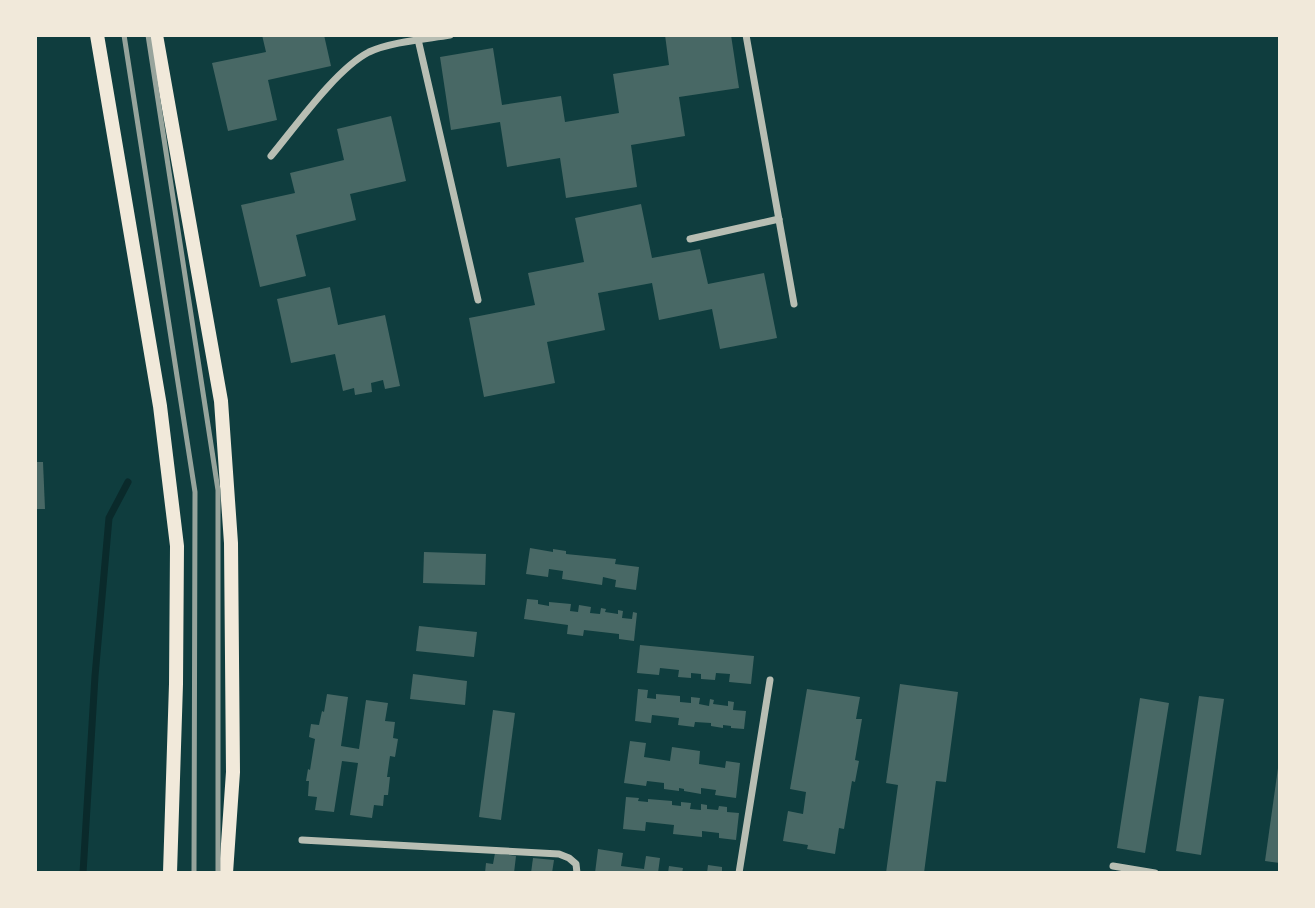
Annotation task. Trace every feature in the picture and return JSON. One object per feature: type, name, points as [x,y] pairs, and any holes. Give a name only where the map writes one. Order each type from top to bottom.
[{"type":"main road","points":[[97,35],[160,406],[177,546],[170,873]]},
{"type":"main road","points":[[156,35],[221,401],[231,543],[233,772],[226,873]]},
{"type":"street","points":[[271,156],[341,74],[369,52],[418,38],[450,35]]},
{"type":"street","points":[[746,35],[794,304]]},
{"type":"street","points":[[418,38],[478,300]]},
{"type":"street","points":[[690,239],[779,219]]},
{"type":"street","points":[[739,873],[770,680]]},
{"type":"street","points":[[302,840],[559,854],[576,864],[577,873]]},
{"type":"street","points":[[1114,866],[1155,873]]},
{"type":"building","points":[[262,35],[324,35],[331,66],[268,80],[277,120],[228,131],[212,63],[266,52]]},
{"type":"building","points":[[665,35],[731,35],[739,88],[679,97],[685,136],[631,145],[637,187],[566,198],[560,158],[507,167],[500,122],[451,130],[440,57],[493,48],[502,105],[561,96],[565,122],[619,113],[613,74],[669,65]]},
{"type":"building","points":[[391,116],[406,181],[350,194],[356,220],[296,235],[306,276],[260,287],[241,205],[295,193],[290,173],[344,160],[337,129]]},
{"type":"building","points":[[641,204],[652,258],[700,249],[708,284],[764,273],[777,338],[720,349],[712,309],[659,320],[652,283],[598,293],[605,330],[547,342],[555,383],[484,397],[469,318],[535,305],[528,273],[584,262],[575,218]]},
{"type":"building","points":[[330,287],[338,325],[385,315],[400,386],[385,389],[383,380],[371,383],[372,392],[355,395],[354,388],[343,391],[335,354],[291,363],[277,299]]},
{"type":"building","points":[[35,462],[43,462],[45,509],[35,509]]},
{"type":"building","points":[[530,548],[616,559],[615,564],[639,567],[636,590],[615,587],[616,580],[603,577],[602,585],[562,579],[563,571],[549,569],[548,577],[526,574]]},
{"type":"building","points":[[424,552],[486,554],[485,585],[423,583]]},
{"type":"building","points":[[527,599],[538,600],[538,604],[549,606],[549,602],[571,604],[570,611],[578,612],[579,605],[591,607],[590,613],[600,614],[601,608],[606,609],[605,612],[618,614],[618,610],[623,611],[622,618],[632,619],[633,612],[637,613],[634,641],[619,639],[619,634],[584,630],[583,636],[567,634],[568,625],[524,619]]},
{"type":"building","points":[[419,626],[477,632],[474,657],[416,651]]},
{"type":"building","points":[[640,645],[754,656],[751,684],[729,682],[730,674],[716,673],[715,680],[701,679],[701,674],[691,673],[691,678],[678,677],[679,670],[660,668],[659,675],[637,673]]},
{"type":"building","points":[[413,674],[467,681],[465,705],[410,699]]},
{"type":"building","points":[[900,684],[958,692],[946,782],[936,781],[924,873],[886,873],[898,785],[886,783]]},
{"type":"building","points":[[638,689],[648,690],[647,698],[656,699],[656,694],[680,696],[680,702],[691,703],[691,697],[700,698],[699,704],[709,706],[710,699],[714,700],[713,704],[728,706],[728,701],[734,702],[733,710],[746,711],[744,729],[695,722],[694,727],[678,725],[679,718],[652,715],[651,723],[635,721]]},
{"type":"building","points":[[807,689],[860,697],[856,719],[862,719],[855,760],[859,761],[855,782],[852,781],[844,829],[839,828],[835,854],[807,849],[808,845],[783,841],[788,811],[803,814],[806,792],[790,789]]},
{"type":"building","points":[[327,694],[348,697],[341,746],[359,749],[366,700],[388,703],[385,721],[395,722],[393,738],[398,739],[395,757],[390,756],[388,795],[384,795],[383,806],[374,805],[372,818],[350,815],[358,763],[342,761],[334,812],[315,810],[317,797],[308,796],[309,781],[306,781],[315,739],[309,737],[311,724],[319,725]]},
{"type":"building","points":[[1199,696],[1224,699],[1201,855],[1176,851]]},
{"type":"building","points":[[1140,698],[1169,703],[1145,853],[1117,848]]},
{"type":"building","points":[[493,710],[515,713],[501,820],[479,817]]},
{"type":"building","points":[[630,741],[646,743],[644,757],[670,761],[672,747],[700,751],[699,764],[725,768],[726,761],[740,763],[736,798],[715,795],[716,790],[701,788],[701,794],[679,788],[679,791],[664,789],[664,783],[647,781],[646,786],[624,783]]},
{"type":"building","points":[[1278,768],[1280,769],[1280,863],[1265,861]]},
{"type":"building","points":[[626,797],[648,802],[648,799],[672,801],[672,805],[681,806],[681,802],[691,803],[690,809],[701,810],[701,804],[707,805],[707,809],[727,807],[727,812],[739,813],[736,840],[719,838],[719,833],[702,831],[702,837],[673,834],[674,825],[646,822],[645,831],[623,829]]},
{"type":"building","points":[[598,849],[623,853],[621,866],[644,869],[646,856],[660,858],[658,873],[595,873]]},
{"type":"building","points":[[495,853],[516,856],[514,873],[485,873],[486,863],[493,864]]},
{"type":"building","points":[[533,858],[554,860],[552,873],[531,873]]},
{"type":"building","points":[[708,865],[722,867],[722,873],[707,873]]},
{"type":"building","points":[[669,866],[683,868],[682,873],[668,873]]},
{"type":"waterway","points":[[83,873],[95,676],[109,518],[128,482]]},
{"type":"railway","points":[[124,35],[195,492],[194,873]]},
{"type":"railway","points":[[148,35],[218,490],[218,873]]}]
